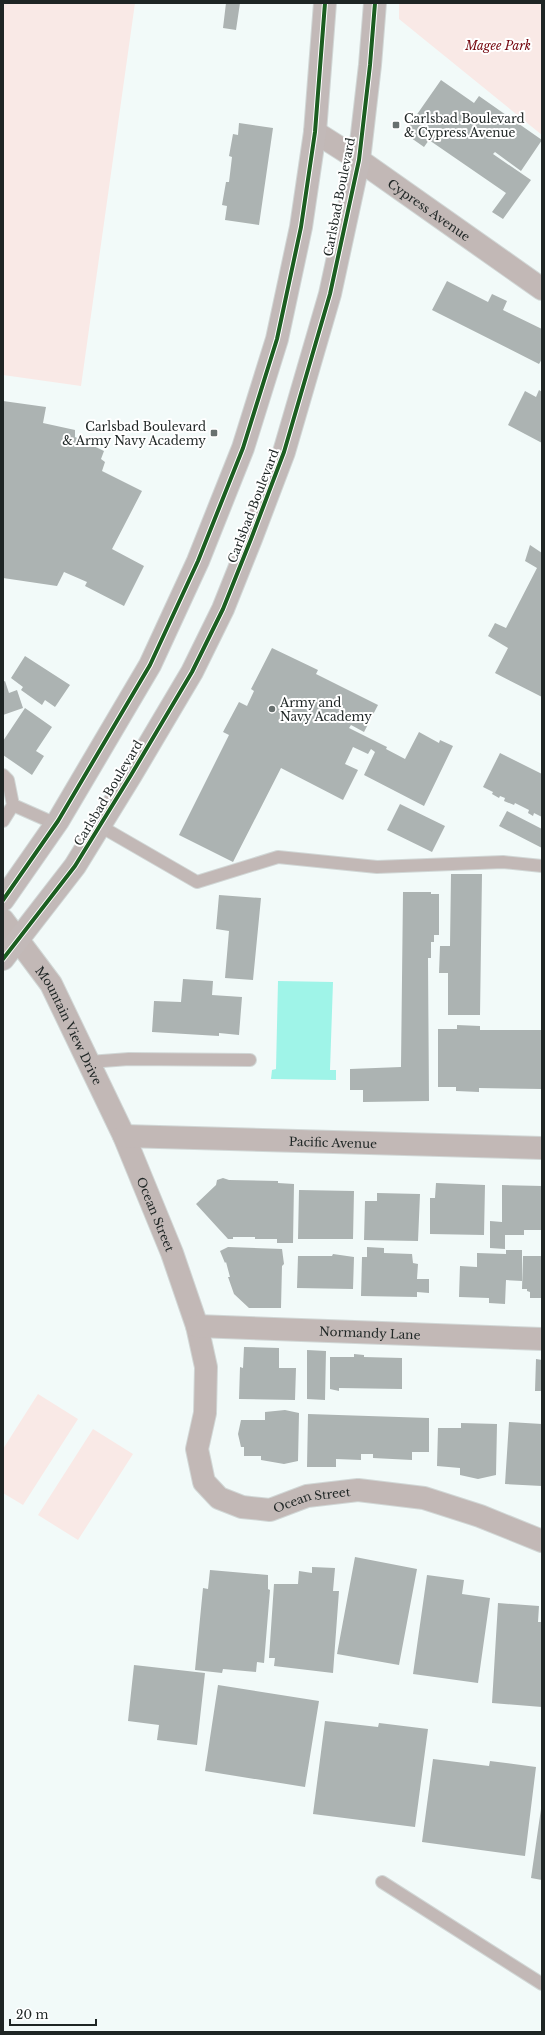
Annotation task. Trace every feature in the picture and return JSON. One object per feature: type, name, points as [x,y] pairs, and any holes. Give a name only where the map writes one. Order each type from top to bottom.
[{"type":"main road","points":[[3,900],[56,824],[150,665],[198,561],[243,448],[277,339],[301,227],[315,132],[325,3]]},
{"type":"main road","name":"Carlsbad Boulevard","points":[[3,959],[19,941],[76,866],[192,672],[223,609],[248,546],[284,452],[330,294],[358,160],[370,65],[374,3]]},
{"type":"street","name":"Cypress Avenue","points":[[315,132],[358,160],[542,289]]},
{"type":"street","name":"Mountain View Drive","points":[[3,920],[51,984],[124,1136]]},
{"type":"street","name":"Pacific Avenue","points":[[124,1136],[542,1148]]},
{"type":"street","name":"Ocean Street","points":[[124,1136],[172,1253],[197,1326],[206,1367],[205,1413],[197,1449],[204,1482],[218,1498],[242,1507],[270,1510],[307,1496],[358,1490],[424,1498],[480,1516],[542,1542]]},
{"type":"street","name":"Normandy Lane","points":[[197,1326],[542,1339]]},
{"type":"lane","points":[[3,775],[8,780],[13,804],[3,821]]},
{"type":"lane","points":[[13,804],[56,824]]},
{"type":"lane","points":[[100,826],[197,882],[278,857],[377,867],[503,862],[542,866]]},
{"type":"lane","points":[[89,1062],[129,1059],[250,1060]]},
{"type":"lane","points":[[382,1882],[542,1984]]},
{"type":"green space","points":[[3,3],[135,3],[81,386],[3,375]]},
{"type":"green space","name":"Magee Park","points":[[399,3],[542,3],[542,135],[399,19]]},
{"type":"green space","points":[[38,1394],[78,1419],[23,1505],[3,1493],[3,1449]]},
{"type":"green space","points":[[93,1429],[133,1454],[78,1540],[38,1515]]},
{"type":"shaded area","points":[[278,981],[333,982],[330,1070],[336,1070],[336,1080],[271,1079],[272,1070],[276,1069]]},
{"type":"building","points":[[226,3],[240,3],[236,30],[223,28]]},
{"type":"building","points":[[441,80],[474,103],[479,96],[542,140],[521,171],[495,152],[493,154],[531,180],[503,219],[492,212],[506,193],[429,140],[424,147],[404,133]]},
{"type":"building","points":[[239,123],[273,128],[259,225],[225,220],[227,206],[222,205],[226,182],[229,182],[232,157],[229,156],[233,134],[238,135]]},
{"type":"building","points":[[447,281],[488,302],[492,294],[507,301],[503,310],[542,329],[542,359],[539,364],[432,310]]},
{"type":"building","points":[[539,390],[542,392],[542,443],[508,425],[525,391],[536,397]]},
{"type":"building","points":[[3,401],[46,407],[43,423],[75,430],[75,437],[104,451],[101,459],[105,462],[102,471],[142,491],[112,549],[144,566],[124,606],[85,586],[87,582],[64,572],[57,586],[3,578]]},
{"type":"building","points":[[530,545],[542,553],[542,697],[495,673],[508,648],[488,636],[495,623],[506,628],[537,568],[525,561]]},
{"type":"building","points":[[272,648],[318,670],[316,674],[378,705],[364,732],[351,725],[349,728],[387,747],[386,749],[405,759],[419,732],[439,743],[440,740],[453,746],[424,806],[364,775],[375,752],[371,749],[368,754],[353,747],[345,764],[358,770],[343,800],[281,768],[233,862],[179,835],[229,735],[223,732],[239,702],[247,706],[254,691],[251,689]]},
{"type":"building","points":[[25,656],[70,685],[55,707],[45,700],[42,705],[21,690],[23,687],[11,678]]},
{"type":"building","points":[[5,681],[9,693],[17,690],[23,708],[3,715],[3,682]]},
{"type":"building","points":[[25,708],[52,727],[36,751],[44,756],[32,775],[3,755],[3,741]]},
{"type":"building","points":[[500,753],[542,774],[542,817],[534,813],[533,816],[528,813],[529,810],[515,803],[514,805],[504,801],[505,798],[500,796],[499,798],[492,794],[493,792],[483,787]]},
{"type":"building","points":[[400,804],[445,826],[432,852],[387,830]]},
{"type":"building","points":[[507,811],[542,829],[542,848],[499,826]]},
{"type":"building","points":[[451,874],[482,874],[480,1015],[448,1015],[448,973],[439,973],[440,946],[450,946]]},
{"type":"building","points":[[403,892],[431,892],[431,894],[439,894],[439,935],[434,935],[434,942],[431,942],[431,958],[428,958],[429,1101],[363,1102],[363,1090],[350,1090],[350,1069],[401,1067]]},
{"type":"building","points":[[219,895],[261,898],[253,980],[225,978],[229,931],[216,929]]},
{"type":"building","points":[[183,979],[213,981],[212,995],[242,997],[239,1035],[219,1033],[219,1036],[152,1032],[154,1001],[181,1002]]},
{"type":"building","points":[[457,1025],[480,1026],[480,1030],[542,1030],[542,1089],[479,1088],[479,1092],[456,1091],[456,1087],[438,1087],[438,1029],[457,1029]]},
{"type":"building","points":[[223,1178],[229,1180],[278,1181],[278,1183],[294,1184],[293,1243],[277,1243],[277,1239],[255,1239],[255,1237],[233,1237],[233,1239],[228,1239],[196,1204],[216,1185],[217,1180]]},
{"type":"building","points":[[436,1183],[485,1185],[484,1235],[430,1234],[430,1198],[435,1198]]},
{"type":"building","points":[[502,1185],[542,1186],[542,1230],[524,1230],[524,1235],[505,1235],[505,1249],[490,1248],[490,1221],[502,1222]]},
{"type":"building","points":[[299,1190],[354,1191],[353,1239],[298,1239]]},
{"type":"building","points":[[377,1193],[420,1194],[418,1241],[364,1240],[365,1201],[377,1201]]},
{"type":"building","points":[[228,1247],[282,1249],[284,1264],[282,1266],[281,1308],[249,1308],[234,1294],[228,1277],[230,1277],[226,1262],[225,1263],[220,1251]]},
{"type":"building","points":[[367,1247],[384,1248],[384,1253],[412,1254],[413,1263],[418,1264],[417,1279],[429,1279],[429,1293],[417,1292],[417,1297],[361,1296],[362,1257],[367,1257]]},
{"type":"building","points":[[506,1250],[522,1250],[522,1281],[506,1280],[505,1304],[489,1303],[489,1298],[459,1297],[460,1266],[477,1267],[477,1253],[506,1254]]},
{"type":"building","points":[[333,1254],[354,1257],[353,1289],[297,1288],[298,1256],[332,1256]]},
{"type":"building","points":[[523,1256],[542,1256],[542,1298],[530,1298],[530,1292],[527,1291],[527,1289],[522,1289]]},
{"type":"building","points":[[244,1347],[279,1348],[279,1368],[296,1368],[295,1400],[239,1399],[240,1367],[243,1368]]},
{"type":"building","points":[[307,1350],[326,1351],[325,1400],[307,1399]]},
{"type":"building","points":[[354,1354],[364,1355],[364,1357],[402,1358],[402,1389],[339,1388],[339,1391],[330,1389],[330,1357],[354,1357]]},
{"type":"building","points":[[536,1359],[542,1360],[542,1391],[535,1391]]},
{"type":"building","points":[[285,1410],[299,1413],[298,1461],[284,1464],[261,1460],[261,1456],[244,1456],[244,1447],[241,1447],[238,1434],[241,1420],[265,1420],[265,1412]]},
{"type":"building","points":[[308,1414],[429,1418],[429,1452],[412,1452],[412,1460],[373,1458],[373,1454],[361,1454],[361,1460],[336,1459],[336,1467],[307,1467]]},
{"type":"building","points":[[509,1422],[542,1424],[542,1486],[505,1484]]},
{"type":"building","points":[[461,1423],[497,1424],[496,1475],[478,1479],[460,1475],[460,1468],[437,1466],[438,1428],[461,1428]]},
{"type":"building","points":[[355,1557],[417,1569],[399,1665],[337,1654]]},
{"type":"building","points":[[312,1567],[335,1568],[333,1591],[339,1591],[333,1673],[274,1666],[275,1658],[269,1658],[274,1584],[298,1584],[299,1571],[312,1573]]},
{"type":"building","points":[[210,1570],[268,1575],[268,1589],[270,1590],[264,1663],[257,1662],[256,1672],[223,1669],[222,1673],[195,1670],[203,1588],[208,1589]]},
{"type":"building","points":[[427,1575],[464,1580],[462,1594],[490,1598],[478,1683],[413,1674]]},
{"type":"building","points":[[498,1603],[539,1606],[538,1622],[542,1622],[542,1707],[492,1703]]},
{"type":"building","points":[[134,1665],[205,1673],[197,1745],[157,1740],[159,1725],[128,1721]]},
{"type":"building","points":[[218,1685],[319,1701],[305,1787],[205,1771]]},
{"type":"building","points":[[325,1721],[378,1727],[379,1723],[428,1729],[415,1827],[313,1814]]},
{"type":"building","points":[[433,1759],[489,1766],[490,1761],[536,1767],[525,1856],[422,1842]]},
{"type":"building","points":[[542,1809],[542,1880],[531,1878]]},
{"type":"cycle path","points":[[3,900],[58,821],[150,665],[198,561],[243,448],[277,339],[301,227],[315,132],[325,3]]},
{"type":"cycle path","points":[[3,959],[75,866],[192,672],[223,609],[251,539],[284,452],[330,294],[359,160],[370,65],[375,3]]},
{"type":"place","name":"Carlsbad Boulevard & Cypress Avenue","points":[[396,125]]},
{"type":"place","name":"Carlsbad Boulevard & Army Navy Academy","points":[[214,433]]},
{"type":"place","name":"Army and Navy Academy","points":[[272,709]]}]
